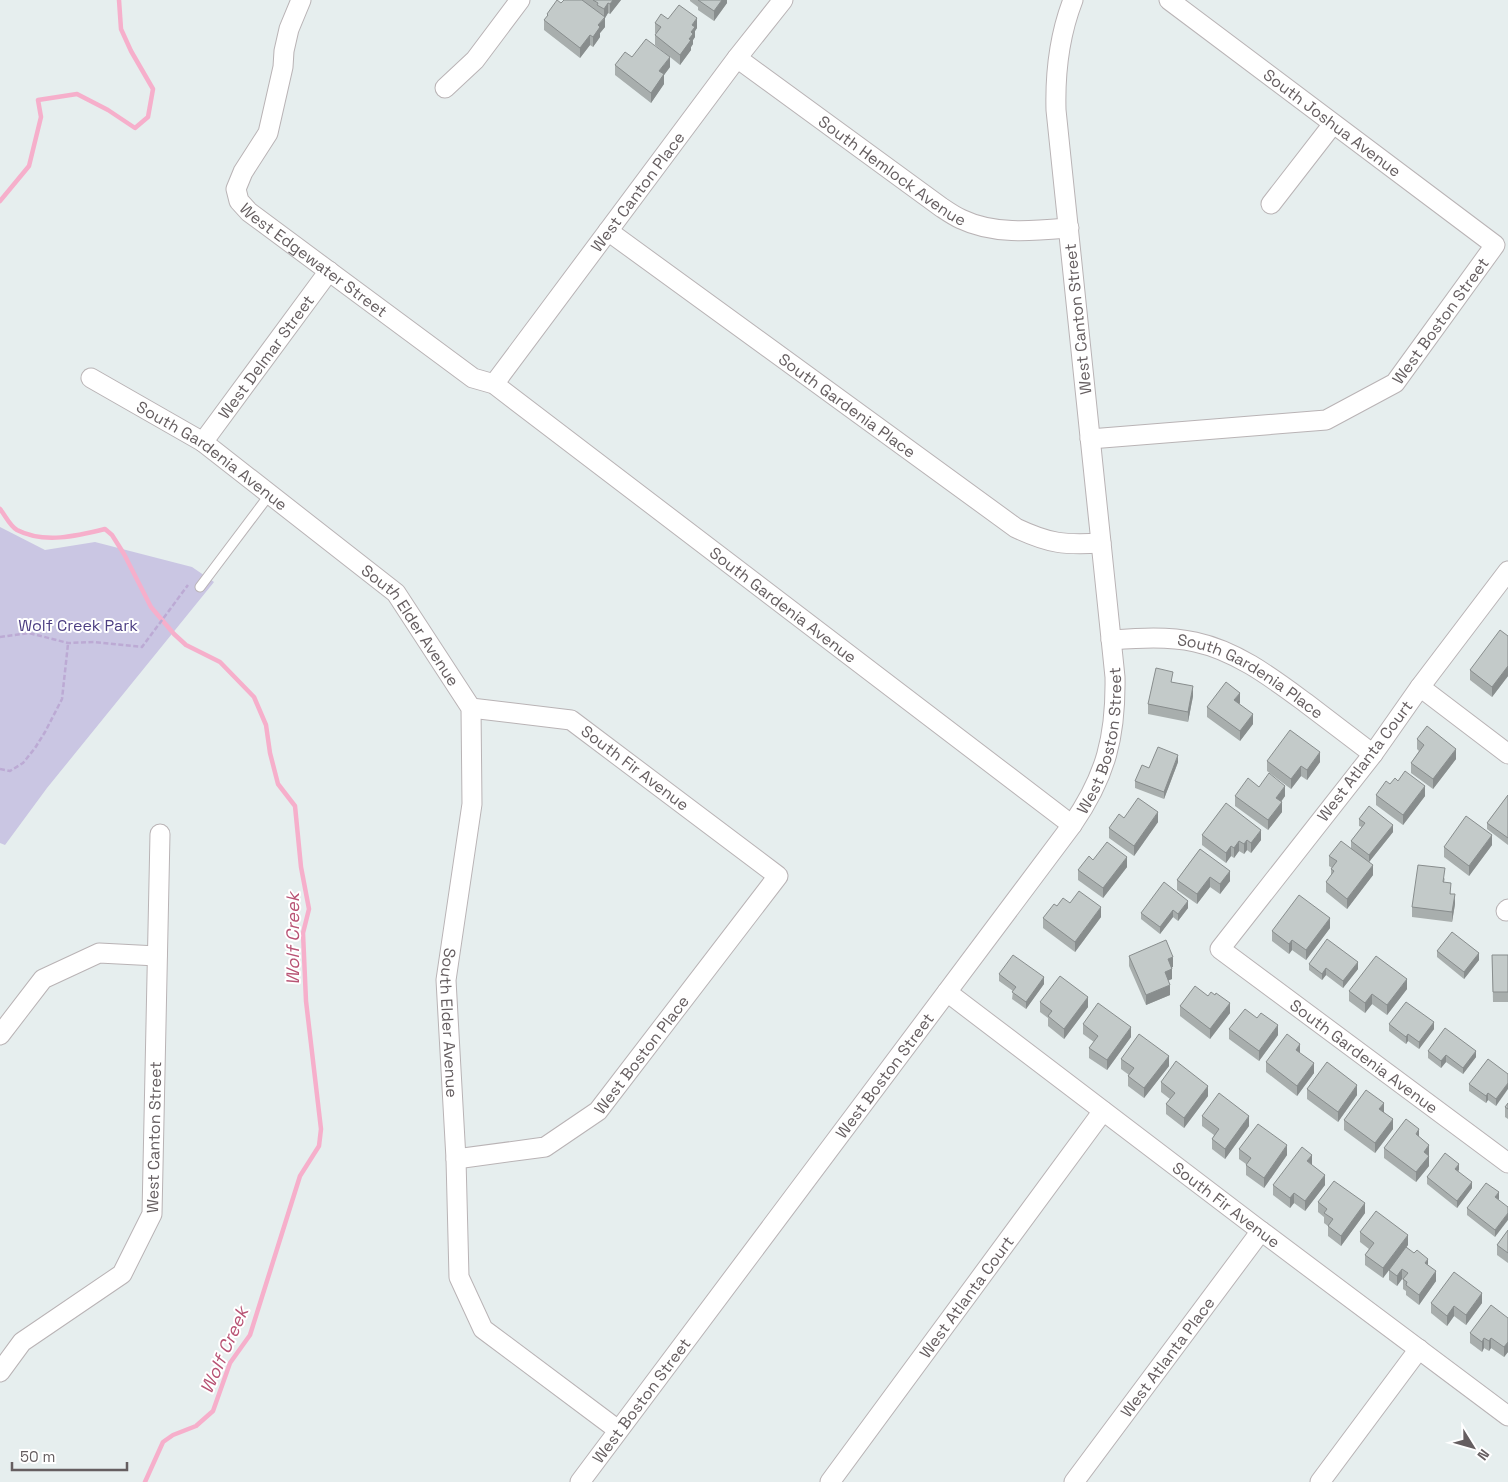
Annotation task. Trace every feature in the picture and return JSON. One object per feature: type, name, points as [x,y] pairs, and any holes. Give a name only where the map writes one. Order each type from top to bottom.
[{"type":"street","name":"West Edgewater Street","points":[[301,0],[289,29],[284,51],[284,67],[268,133],[243,172],[236,189],[239,201],[249,212],[473,378],[494,384]]},
{"type":"street","points":[[445,88],[475,60],[520,0]]},
{"type":"street","name":"West Canton Place","points":[[494,384],[737,58],[783,0]]},
{"type":"street","name":"West Canton Street","points":[[1074,0],[1066,19],[1059,47],[1056,110],[1111,640]]},
{"type":"street","name":"South Joshua Avenue","points":[[1169,0],[1495,246]]},
{"type":"street","name":"South Hemlock Avenue","points":[[737,58],[941,207],[961,219],[979,226],[996,229],[1042,230],[1069,228]]},
{"type":"street","points":[[1271,204],[1333,124]]},
{"type":"street","name":"South Gardenia Place","points":[[608,231],[1016,528],[1057,543],[1101,543]]},
{"type":"street","name":"West Boston Street","points":[[1090,439],[1326,420],[1395,383],[1495,246]]},
{"type":"street","name":"West Delmar Street","points":[[203,442],[329,272]]},
{"type":"street","name":"South Gardenia Avenue","points":[[91,378],[203,442],[327,539]]},
{"type":"street","name":"South Gardenia Avenue","points":[[494,384],[1072,825]]},
{"type":"street","name":"South Elder Avenue","points":[[327,539],[396,593],[471,708],[472,804],[446,980],[456,1159],[459,1277],[483,1329],[618,1430]]},
{"type":"street","name":"West Atlanta Court","points":[[1220,949],[1373,754],[1420,687],[1508,571]]},
{"type":"street","name":"South Gardenia Place","points":[[1111,640],[1167,638],[1196,642],[1222,650],[1252,665],[1278,682],[1373,754]]},
{"type":"street","name":"West Boston Street","points":[[580,1482],[1088,803],[1109,750],[1115,709],[1115,677],[1111,640]]},
{"type":"street","points":[[1420,687],[1508,754]]},
{"type":"street","name":"South Fir Avenue","points":[[471,708],[571,720],[778,876]]},
{"type":"street","name":"West Canton Street","points":[[0,1372],[22,1342],[122,1274],[152,1214],[160,834]]},
{"type":"street","name":"West Boston Place","points":[[456,1159],[545,1147],[598,1111],[778,876]]},
{"type":"street","name":"South Gardenia Avenue","points":[[1220,949],[1508,1164]]},
{"type":"street","points":[[0,1035],[43,979],[99,953],[157,956]]},
{"type":"street","name":"South Fir Avenue","points":[[947,992],[1508,1416]]},
{"type":"street","name":"West Atlanta Court","points":[[830,1482],[1103,1111]]},
{"type":"street","name":"West Atlanta Place","points":[[1074,1482],[1261,1231]]},
{"type":"street","points":[[1320,1482],[1419,1349]]},
{"type":"lane","points":[[200,587],[270,494]]},
{"type":"path","points":[[0,637],[29,633],[68,643],[94,642],[142,647],[183,592]]},
{"type":"path","points":[[0,769],[10,771],[23,762],[45,732],[62,699],[68,643]]},
{"type":"green space","name":"Wolf Creek Park","points":[[0,527],[45,550],[95,542],[192,567],[214,582],[47,788],[5,845],[0,843]]},
{"type":"building","points":[[557,0],[561,3],[564,0],[582,0],[605,17],[598,25],[600,27],[593,37],[590,35],[580,48],[544,20]]},
{"type":"building","points":[[593,0],[613,0],[604,9]]},
{"type":"building","points":[[698,0],[722,0],[714,11]]},
{"type":"building","points":[[679,5],[697,18],[692,25],[695,27],[691,32],[693,34],[689,39],[691,40],[680,55],[655,35],[661,27],[655,23],[661,14],[668,19]]},
{"type":"building","points":[[646,39],[670,57],[659,71],[664,74],[651,93],[615,65],[625,52],[632,57]]},
{"type":"building","points":[[1500,630],[1508,636],[1508,666],[1492,687],[1470,670]]},
{"type":"building","points":[[1156,668],[1173,672],[1171,682],[1193,686],[1188,712],[1148,704]]},
{"type":"building","points":[[1226,682],[1240,693],[1234,700],[1253,714],[1240,731],[1207,707]]},
{"type":"building","points":[[1427,726],[1456,749],[1433,779],[1411,763],[1424,745],[1417,739]]},
{"type":"building","points":[[1290,730],[1320,752],[1307,770],[1301,766],[1291,779],[1267,761]]},
{"type":"building","points":[[1158,747],[1178,755],[1164,792],[1135,781],[1142,765],[1149,768]]},
{"type":"building","points":[[1405,771],[1425,786],[1403,815],[1376,795],[1386,781],[1390,784],[1395,778],[1398,781]]},
{"type":"building","points":[[1269,773],[1285,786],[1276,798],[1282,802],[1268,820],[1235,796],[1248,778],[1259,787]]},
{"type":"building","points":[[1508,795],[1508,838],[1487,823]]},
{"type":"building","points":[[1138,798],[1158,812],[1134,846],[1109,828],[1119,814],[1124,818]]},
{"type":"building","points":[[1226,803],[1261,830],[1251,843],[1247,840],[1244,844],[1239,841],[1234,848],[1231,846],[1226,853],[1202,835]]},
{"type":"building","points":[[1369,806],[1393,825],[1369,855],[1351,841],[1365,823],[1359,819]]},
{"type":"building","points":[[1466,816],[1492,835],[1469,866],[1444,847]]},
{"type":"building","points":[[1341,841],[1373,865],[1347,899],[1326,882],[1334,871],[1331,869],[1337,861],[1329,856]]},
{"type":"building","points":[[1107,842],[1127,857],[1103,888],[1078,870],[1089,856],[1093,860]]},
{"type":"building","points":[[1200,849],[1230,871],[1220,884],[1210,877],[1197,894],[1177,880]]},
{"type":"building","points":[[1418,865],[1445,868],[1443,882],[1451,883],[1450,894],[1455,894],[1452,912],[1412,907]]},
{"type":"building","points":[[1164,882],[1188,901],[1178,914],[1173,910],[1160,927],[1141,913]]},
{"type":"building","points":[[1079,891],[1101,907],[1075,942],[1043,918],[1054,904],[1057,906],[1063,898],[1070,903]]},
{"type":"building","points":[[1299,895],[1330,918],[1306,950],[1292,940],[1289,944],[1272,931]]},
{"type":"building","points":[[1452,932],[1479,953],[1464,972],[1437,951]]},
{"type":"building","points":[[1327,939],[1358,962],[1343,981],[1326,968],[1322,974],[1309,964]]},
{"type":"building","points":[[1166,940],[1173,957],[1168,959],[1172,969],[1165,972],[1170,985],[1146,995],[1129,956]]},
{"type":"building","points":[[1013,955],[1044,977],[1026,1002],[1012,992],[1016,987],[999,974]]},
{"type":"building","points":[[1492,955],[1508,955],[1508,992],[1493,992]]},
{"type":"building","points":[[1376,956],[1407,979],[1387,1005],[1372,994],[1365,1003],[1349,991]]},
{"type":"building","points":[[1060,976],[1088,997],[1064,1029],[1048,1016],[1052,1011],[1040,1002]]},
{"type":"building","points":[[1195,986],[1208,996],[1211,992],[1215,995],[1216,993],[1230,1003],[1210,1029],[1180,1006]]},
{"type":"building","points":[[1406,1002],[1434,1022],[1419,1042],[1408,1034],[1406,1037],[1389,1024]]},
{"type":"building","points":[[1098,1003],[1131,1027],[1107,1060],[1089,1048],[1098,1036],[1083,1024]]},
{"type":"building","points":[[1245,1009],[1257,1018],[1261,1013],[1278,1025],[1259,1051],[1229,1029]]},
{"type":"building","points":[[1445,1028],[1476,1051],[1463,1068],[1446,1055],[1441,1061],[1428,1051]]},
{"type":"building","points":[[1139,1034],[1169,1056],[1144,1088],[1128,1076],[1134,1068],[1121,1059]]},
{"type":"building","points":[[1287,1034],[1300,1044],[1296,1050],[1314,1063],[1297,1086],[1266,1062]]},
{"type":"building","points":[[1488,1059],[1508,1074],[1508,1083],[1496,1099],[1488,1093],[1486,1096],[1469,1084]]},
{"type":"building","points":[[1176,1061],[1208,1086],[1184,1118],[1166,1104],[1175,1093],[1161,1082]]},
{"type":"building","points":[[1327,1062],[1357,1085],[1338,1112],[1307,1089]]},
{"type":"building","points":[[1366,1090],[1384,1103],[1379,1109],[1393,1119],[1375,1143],[1344,1120]]},
{"type":"building","points":[[1219,1093],[1249,1116],[1225,1149],[1212,1139],[1219,1129],[1202,1116]]},
{"type":"building","points":[[1406,1119],[1419,1129],[1416,1134],[1429,1145],[1424,1152],[1429,1156],[1416,1172],[1384,1148]]},
{"type":"building","points":[[1258,1124],[1287,1145],[1264,1178],[1246,1165],[1251,1158],[1239,1149]]},
{"type":"building","points":[[1302,1147],[1312,1155],[1307,1161],[1325,1175],[1305,1201],[1294,1193],[1290,1198],[1273,1185]]},
{"type":"building","points":[[1445,1153],[1459,1164],[1455,1169],[1472,1182],[1457,1201],[1427,1177]]},
{"type":"building","points":[[1334,1181],[1365,1203],[1341,1236],[1328,1226],[1333,1219],[1324,1213],[1327,1209],[1318,1202]]},
{"type":"building","points":[[1486,1183],[1499,1192],[1495,1197],[1508,1207],[1508,1213],[1495,1230],[1467,1208]]},
{"type":"building","points":[[1376,1211],[1408,1235],[1383,1268],[1365,1255],[1374,1243],[1360,1232]]},
{"type":"building","points":[[1508,1230],[1508,1253],[1497,1245]]},
{"type":"building","points":[[1406,1247],[1414,1253],[1417,1250],[1428,1259],[1425,1263],[1436,1271],[1419,1295],[1406,1285],[1407,1282],[1403,1279],[1408,1273],[1402,1269],[1397,1276],[1389,1270]]},
{"type":"building","points":[[1454,1272],[1482,1293],[1466,1315],[1454,1306],[1447,1316],[1431,1303]]},
{"type":"building","points":[[1491,1305],[1508,1318],[1508,1342],[1504,1347],[1491,1338],[1489,1341],[1484,1338],[1482,1342],[1470,1333]]},
{"type":"waterway","name":"Wolf Creek","points":[[0,201],[29,166],[41,117],[38,100],[77,94],[108,110],[135,128],[148,117],[153,89],[131,51],[121,29],[119,0]]},
{"type":"waterway","name":"Wolf Creek","points":[[0,509],[14,528],[38,537],[61,537],[105,529],[112,535],[124,554],[151,607],[174,634],[186,645],[220,662],[254,697],[266,725],[270,753],[278,784],[295,806],[301,867],[309,909],[303,933],[306,1001],[321,1129],[319,1146],[300,1176],[250,1335],[230,1363],[213,1411],[196,1426],[173,1435],[163,1442],[145,1482]]}]
